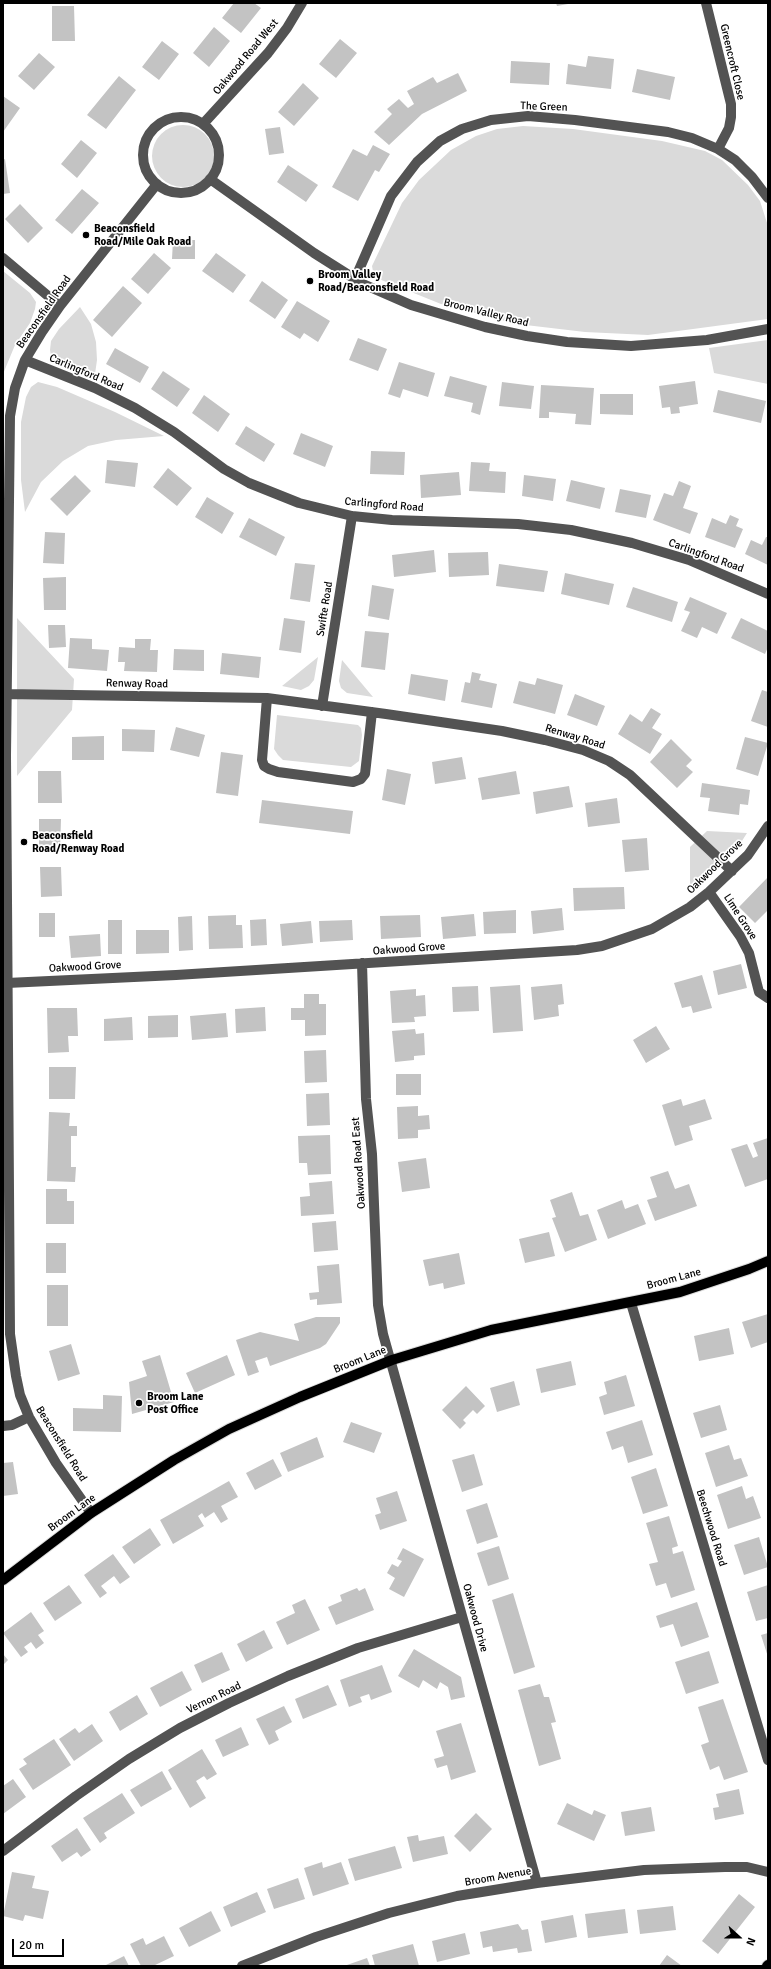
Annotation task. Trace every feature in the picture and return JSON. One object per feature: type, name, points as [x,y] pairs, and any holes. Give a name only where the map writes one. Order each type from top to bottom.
[{"type":"main road","name":"Broom Lane","points":[[3,1580],[91,1512],[174,1460],[229,1429],[300,1397],[392,1360],[491,1330],[632,1303],[680,1292],[750,1269],[768,1261]]},
{"type":"street","name":"Oakwood Road West","points":[[203,124],[268,53],[287,28],[302,3]]},
{"type":"street","name":"Greencroft Close","points":[[706,3],[731,104],[729,128],[718,149]]},
{"type":"street","name":"The Green","points":[[355,279],[391,196],[417,162],[440,142],[462,129],[491,120],[528,116],[575,120],[668,132],[692,138],[718,149],[735,160],[752,177],[768,198]]},
{"type":"street","points":[[176,117],[190,118],[203,124],[213,134],[218,146],[219,156],[216,169],[210,179],[200,188],[188,193],[177,193],[164,190],[146,171],[143,158],[147,138],[155,127],[164,121],[176,117]]},
{"type":"street","name":"Broom Valley Road","points":[[210,179],[314,253],[355,279],[411,305],[452,318],[527,336],[567,342],[631,346],[661,345],[707,340],[768,329]]},
{"type":"street","name":"Beaconsfield Road","points":[[91,1512],[56,1463],[29,1417],[20,1395],[10,1334],[5,755],[10,416],[15,388],[25,360],[60,306],[157,184]]},
{"type":"street","points":[[3,258],[60,306]]},
{"type":"street","name":"Carlingford Road","points":[[25,360],[95,388],[135,408],[174,432],[224,469],[249,483],[299,503],[352,516],[392,520],[518,524],[570,530],[632,543],[689,560],[768,594]]},
{"type":"street","name":"Swifte Road","points":[[322,706],[352,516]]},
{"type":"street","name":"Renway Road","points":[[6,694],[267,698],[372,712],[538,738],[583,750],[610,760],[630,775],[732,871]]},
{"type":"street","points":[[267,698],[262,760],[264,766],[278,772],[353,782],[361,779],[365,774],[372,712]]},
{"type":"street","name":"Oakwood Grove","points":[[7,983],[362,964],[577,950],[602,946],[628,938],[666,922],[690,907],[709,892],[748,855],[768,826]]},
{"type":"street","name":"Lime Grove","points":[[709,892],[740,936],[749,953],[760,992],[768,998]]},
{"type":"street","name":"Oakwood Road East","points":[[362,964],[366,1099],[372,1154],[378,1305],[383,1334],[392,1360]]},
{"type":"street","name":"Beechwood Road","points":[[632,1303],[768,1760]]},
{"type":"street","name":"Oakwood Drive","points":[[392,1360],[462,1617],[537,1882]]},
{"type":"street","points":[[3,1426],[29,1417]]},
{"type":"street","name":"Vernon Road","points":[[3,1851],[76,1796],[129,1759],[180,1728],[229,1703],[288,1676],[358,1648],[462,1617]]},
{"type":"street","name":"Broom Avenue","points":[[242,1966],[316,1937],[389,1913],[457,1896],[537,1882],[644,1870],[747,1867],[768,1872]]},
{"type":"shaded area","points":[[183,125],[200,130],[205,134],[209,139],[214,156],[209,173],[205,178],[200,182],[183,187],[166,182],[161,178],[157,173],[152,156],[157,139],[161,134],[166,130]]},
{"type":"shaded area","points":[[523,126],[573,129],[662,141],[705,151],[722,160],[748,185],[760,201],[768,226],[768,319],[648,335],[585,332],[517,324],[441,304],[374,277],[372,266],[402,203],[419,180],[451,150],[476,136],[497,129]]},
{"type":"shaded area","points":[[3,271],[30,293],[36,302],[30,323],[15,345],[3,374]]},
{"type":"shaded area","points":[[80,307],[91,324],[96,342],[97,360],[95,374],[58,363],[51,357],[51,341],[59,329]]},
{"type":"shaded area","points":[[768,340],[768,384],[714,373],[709,348]]},
{"type":"shaded area","points":[[38,382],[57,387],[115,412],[164,436],[116,440],[88,446],[63,461],[41,482],[25,512],[21,480],[21,422],[26,397],[31,387]]},
{"type":"shaded area","points":[[17,618],[74,679],[72,710],[17,776]]},
{"type":"shaded area","points":[[318,657],[314,680],[309,686],[301,690],[282,686]]},
{"type":"shaded area","points":[[342,660],[373,697],[347,693],[341,688],[339,681]]},
{"type":"shaded area","points":[[277,715],[358,725],[361,728],[362,735],[359,761],[351,767],[283,760],[274,749]]},
{"type":"shaded area","points":[[707,831],[747,833],[740,844],[705,881],[690,892],[690,847]]},
{"type":"building","points":[[234,3],[254,3],[261,8],[241,33],[222,18]]},
{"type":"building","points":[[556,3],[567,3],[568,4],[557,6]]},
{"type":"building","points":[[52,6],[74,6],[75,41],[52,41]]},
{"type":"building","points":[[214,27],[230,41],[209,67],[193,53]]},
{"type":"building","points":[[340,39],[357,53],[336,78],[319,64]]},
{"type":"building","points":[[162,41],[179,54],[159,80],[142,67]]},
{"type":"building","points":[[39,53],[55,67],[34,90],[18,76]]},
{"type":"building","points":[[588,56],[614,59],[611,89],[566,84],[568,64],[586,67]]},
{"type":"building","points":[[511,61],[550,63],[549,85],[510,83]]},
{"type":"building","points":[[637,69],[675,77],[670,100],[632,92]]},
{"type":"building","points":[[458,73],[467,91],[422,114],[389,145],[374,132],[392,114],[387,109],[399,99],[408,108],[414,104],[407,91],[433,77],[437,83]]},
{"type":"building","points":[[119,76],[136,90],[106,129],[87,115]]},
{"type":"building","points":[[303,83],[319,98],[294,126],[278,112]]},
{"type":"building","points":[[3,96],[20,108],[3,132]]},
{"type":"building","points":[[280,127],[284,153],[269,155],[265,129]]},
{"type":"building","points":[[81,140],[97,153],[77,178],[61,164]]},
{"type":"building","points":[[373,145],[390,154],[379,172],[375,170],[358,201],[332,187],[353,149],[367,156]]},
{"type":"building","points":[[5,159],[10,193],[3,194],[3,160]]},
{"type":"building","points":[[288,165],[318,185],[306,202],[277,182]]},
{"type":"building","points":[[82,189],[99,203],[72,234],[55,220]]},
{"type":"building","points":[[20,204],[43,228],[28,243],[5,219]]},
{"type":"building","points":[[173,240],[195,240],[195,259],[172,259]]},
{"type":"building","points":[[154,253],[171,268],[148,294],[131,279]]},
{"type":"building","points":[[216,253],[246,275],[233,293],[202,271]]},
{"type":"building","points":[[262,281],[288,300],[275,319],[249,301]]},
{"type":"building","points":[[123,286],[142,303],[112,337],[93,320]]},
{"type":"building","points":[[297,301],[330,321],[318,342],[304,333],[300,339],[281,327]]},
{"type":"building","points":[[358,338],[387,349],[378,371],[349,360]]},
{"type":"building","points":[[115,348],[149,367],[140,383],[106,364]]},
{"type":"building","points":[[399,362],[435,373],[428,397],[403,389],[400,398],[388,394]]},
{"type":"building","points":[[163,371],[190,389],[177,407],[151,389]]},
{"type":"building","points":[[450,376],[487,386],[480,415],[471,412],[473,403],[444,396]]},
{"type":"building","points":[[695,381],[698,404],[679,407],[680,413],[671,414],[670,407],[662,408],[659,386]]},
{"type":"building","points":[[502,382],[534,386],[531,409],[499,406]]},
{"type":"building","points":[[541,385],[594,388],[591,425],[575,424],[576,414],[549,412],[549,418],[539,418]]},
{"type":"building","points":[[718,390],[766,401],[761,423],[713,412]]},
{"type":"building","points":[[600,394],[633,394],[633,415],[600,414]]},
{"type":"building","points":[[204,395],[230,414],[218,432],[192,413]]},
{"type":"building","points":[[246,426],[275,444],[264,462],[235,444]]},
{"type":"building","points":[[301,433],[333,446],[325,467],[293,454]]},
{"type":"building","points":[[371,451],[405,452],[404,475],[370,474]]},
{"type":"building","points":[[107,460],[138,463],[135,487],[105,483]]},
{"type":"building","points":[[471,462],[490,463],[489,471],[506,472],[505,493],[469,491]]},
{"type":"building","points":[[168,468],[192,488],[177,506],[153,487]]},
{"type":"building","points":[[459,472],[461,495],[421,498],[420,475]]},
{"type":"building","points":[[75,475],[91,491],[67,516],[50,499]]},
{"type":"building","points":[[524,475],[556,479],[553,501],[522,496]]},
{"type":"building","points":[[571,480],[605,488],[600,509],[566,501]]},
{"type":"building","points":[[679,481],[691,486],[683,508],[698,513],[690,534],[653,520],[664,493],[673,496]]},
{"type":"building","points":[[620,489],[651,495],[646,518],[615,512]]},
{"type":"building","points":[[207,497],[234,513],[222,534],[195,517]]},
{"type":"building","points":[[730,515],[739,519],[736,526],[743,529],[735,548],[705,537],[712,518],[726,524]]},
{"type":"building","points":[[249,518],[285,537],[276,556],[239,537]]},
{"type":"building","points":[[45,532],[65,533],[64,564],[43,563]]},
{"type":"building","points":[[766,537],[768,537],[768,565],[745,554],[751,540],[762,545]]},
{"type":"building","points":[[434,550],[436,572],[394,577],[392,555]]},
{"type":"building","points":[[488,552],[489,575],[449,577],[448,553]]},
{"type":"building","points":[[295,563],[315,565],[310,602],[290,599]]},
{"type":"building","points":[[499,564],[548,571],[544,592],[496,586]]},
{"type":"building","points":[[565,573],[614,584],[609,605],[561,594]]},
{"type":"building","points":[[66,577],[66,610],[44,610],[43,578]]},
{"type":"building","points":[[372,585],[394,589],[389,620],[368,616]]},
{"type":"building","points":[[633,587],[678,602],[672,622],[626,607]]},
{"type":"building","points":[[690,597],[727,613],[717,634],[702,627],[697,638],[681,631],[690,612],[684,610]]},
{"type":"building","points":[[284,618],[305,621],[301,653],[279,650]]},
{"type":"building","points":[[741,618],[768,631],[768,647],[765,654],[731,638]]},
{"type":"building","points":[[48,625],[65,625],[66,647],[49,648]]},
{"type":"building","points":[[365,631],[389,633],[385,670],[361,667]]},
{"type":"building","points":[[70,638],[92,639],[92,649],[109,650],[107,671],[68,668]]},
{"type":"building","points":[[135,639],[151,639],[150,650],[158,650],[157,672],[124,671],[125,662],[118,662],[119,647],[135,648]]},
{"type":"building","points":[[174,649],[204,650],[204,671],[173,670]]},
{"type":"building","points":[[222,653],[261,657],[259,678],[220,674]]},
{"type":"building","points":[[472,672],[481,674],[479,680],[497,684],[492,708],[461,702],[465,682],[470,683]]},
{"type":"building","points":[[411,674],[448,680],[445,701],[408,694]]},
{"type":"building","points":[[537,678],[563,685],[555,714],[513,703],[519,681],[535,685]]},
{"type":"building","points":[[762,690],[768,692],[768,727],[751,721]]},
{"type":"building","points":[[575,694],[605,706],[597,726],[567,715]]},
{"type":"building","points":[[651,708],[661,714],[652,728],[662,734],[650,754],[618,734],[630,714],[642,722]]},
{"type":"building","points":[[176,727],[205,735],[199,757],[170,750]]},
{"type":"building","points":[[122,729],[155,730],[154,752],[122,751]]},
{"type":"building","points":[[104,736],[104,760],[72,760],[72,737]]},
{"type":"building","points":[[745,737],[768,743],[758,776],[736,769]]},
{"type":"building","points":[[671,739],[692,760],[686,766],[693,772],[677,788],[650,762]]},
{"type":"building","points":[[221,752],[243,755],[238,796],[216,793]]},
{"type":"building","points":[[462,757],[466,779],[435,784],[432,762]]},
{"type":"building","points":[[387,769],[411,774],[405,805],[382,800]]},
{"type":"building","points":[[38,771],[61,771],[62,803],[38,803]]},
{"type":"building","points":[[516,771],[520,794],[482,800],[478,778]]},
{"type":"building","points":[[702,783],[750,790],[748,805],[740,804],[739,815],[708,811],[710,798],[700,797]]},
{"type":"building","points":[[569,786],[573,807],[536,814],[533,792]]},
{"type":"building","points":[[617,798],[620,823],[588,827],[585,803]]},
{"type":"building","points":[[262,800],[353,811],[350,834],[259,823]]},
{"type":"building","points":[[39,819],[61,819],[60,852],[39,852]]},
{"type":"building","points":[[647,838],[649,870],[625,872],[622,840]]},
{"type":"building","points":[[40,867],[61,867],[62,896],[41,897]]},
{"type":"building","points":[[768,877],[768,910],[755,923],[739,907]]},
{"type":"building","points":[[624,887],[625,909],[574,911],[573,888]]},
{"type":"building","points":[[562,908],[564,930],[533,934],[531,911]]},
{"type":"building","points":[[516,910],[516,933],[484,934],[483,912]]},
{"type":"building","points":[[39,913],[55,913],[55,937],[39,937]]},
{"type":"building","points":[[474,914],[476,936],[443,939],[441,917]]},
{"type":"building","points":[[236,915],[236,925],[242,925],[243,948],[209,949],[208,916]]},
{"type":"building","points":[[420,915],[421,937],[381,939],[380,916]]},
{"type":"building","points":[[192,916],[193,950],[179,951],[178,917]]},
{"type":"building","points":[[266,919],[267,945],[251,946],[250,920]]},
{"type":"building","points":[[108,920],[122,920],[122,954],[108,954]]},
{"type":"building","points":[[352,920],[353,940],[320,942],[319,921]]},
{"type":"building","points":[[311,921],[313,943],[282,946],[280,924]]},
{"type":"building","points":[[136,930],[169,930],[169,953],[136,954]]},
{"type":"building","points":[[100,934],[101,956],[71,958],[69,936]]},
{"type":"building","points":[[741,964],[747,988],[718,995],[713,971]]},
{"type":"building","points":[[702,975],[712,1008],[693,1013],[691,1006],[682,1008],[674,983]]},
{"type":"building","points":[[562,984],[564,1004],[558,1005],[559,1016],[534,1020],[531,987]]},
{"type":"building","points":[[520,985],[523,1031],[493,1033],[490,987]]},
{"type":"building","points":[[478,986],[479,1011],[453,1012],[452,987]]},
{"type":"building","points":[[416,989],[416,996],[425,995],[426,1016],[414,1017],[415,1022],[392,1023],[390,991]]},
{"type":"building","points":[[304,994],[319,994],[319,1004],[326,1004],[326,1035],[305,1036],[305,1020],[291,1020],[291,1008],[304,1008]]},
{"type":"building","points":[[265,1007],[266,1031],[236,1033],[235,1009]]},
{"type":"building","points":[[47,1008],[77,1008],[78,1036],[68,1036],[69,1052],[48,1053]]},
{"type":"building","points":[[226,1013],[228,1037],[192,1040],[190,1016]]},
{"type":"building","points":[[178,1015],[178,1037],[148,1038],[148,1016]]},
{"type":"building","points":[[132,1017],[133,1040],[104,1041],[104,1019]]},
{"type":"building","points":[[656,1026],[670,1049],[646,1063],[633,1040]]},
{"type":"building","points":[[415,1029],[416,1034],[424,1033],[425,1055],[414,1056],[414,1060],[395,1062],[392,1031]]},
{"type":"building","points":[[326,1050],[327,1082],[305,1083],[304,1051]]},
{"type":"building","points":[[49,1067],[76,1067],[75,1099],[49,1099]]},
{"type":"building","points":[[396,1074],[421,1074],[421,1095],[396,1095]]},
{"type":"building","points":[[329,1093],[330,1125],[307,1126],[306,1094]]},
{"type":"building","points":[[681,1099],[683,1106],[705,1099],[712,1119],[689,1126],[693,1140],[675,1146],[662,1105]]},
{"type":"building","points":[[418,1106],[418,1116],[429,1115],[430,1129],[418,1130],[418,1138],[398,1139],[397,1107]]},
{"type":"building","points":[[49,1112],[70,1113],[69,1126],[77,1126],[77,1136],[71,1136],[71,1167],[76,1167],[75,1182],[47,1181]]},
{"type":"building","points":[[330,1135],[331,1174],[308,1175],[307,1163],[299,1163],[298,1136]]},
{"type":"building","points":[[768,1138],[768,1179],[745,1187],[731,1149],[747,1144],[753,1158],[758,1156],[753,1143]]},
{"type":"building","points":[[426,1158],[430,1188],[402,1192],[398,1162]]},
{"type":"building","points":[[668,1171],[675,1189],[689,1184],[697,1206],[655,1221],[647,1200],[657,1197],[650,1177]]},
{"type":"building","points":[[332,1181],[334,1214],[301,1216],[300,1197],[310,1196],[309,1183]]},
{"type":"building","points":[[46,1189],[67,1189],[67,1201],[74,1201],[74,1224],[46,1224]]},
{"type":"building","points":[[572,1192],[580,1216],[588,1214],[597,1240],[565,1252],[552,1218],[556,1217],[550,1200]]},
{"type":"building","points":[[622,1200],[625,1209],[638,1204],[646,1224],[608,1239],[597,1210]]},
{"type":"building","points":[[336,1221],[338,1250],[314,1252],[312,1223]]},
{"type":"building","points":[[549,1232],[555,1256],[525,1263],[519,1239]]},
{"type":"building","points":[[46,1243],[66,1243],[66,1273],[46,1273]]},
{"type":"building","points":[[459,1253],[465,1284],[444,1289],[443,1283],[429,1286],[423,1260]]},
{"type":"building","points":[[339,1264],[342,1303],[317,1305],[317,1299],[310,1300],[309,1293],[319,1292],[317,1266]]},
{"type":"building","points":[[47,1285],[68,1285],[68,1326],[47,1326]]},
{"type":"building","points":[[768,1314],[768,1342],[751,1348],[742,1322]]},
{"type":"building","points":[[316,1317],[340,1317],[340,1323],[326,1344],[320,1348],[270,1366],[267,1357],[255,1361],[259,1372],[248,1376],[236,1340],[260,1332],[299,1341],[294,1324]]},
{"type":"building","points":[[729,1328],[734,1354],[699,1361],[694,1336]]},
{"type":"building","points":[[71,1344],[80,1374],[58,1381],[49,1351]]},
{"type":"building","points":[[160,1355],[174,1402],[132,1414],[129,1382],[147,1376],[142,1361]]},
{"type":"building","points":[[227,1355],[235,1375],[195,1393],[186,1373]]},
{"type":"building","points":[[571,1361],[576,1385],[541,1393],[536,1369]]},
{"type":"building","points":[[626,1375],[635,1406],[604,1415],[599,1397],[607,1394],[604,1382]]},
{"type":"building","points":[[514,1381],[520,1405],[497,1412],[490,1388]]},
{"type":"building","points":[[466,1386],[485,1406],[477,1414],[473,1410],[463,1420],[466,1423],[460,1429],[442,1410]]},
{"type":"building","points":[[103,1395],[122,1396],[121,1432],[73,1431],[73,1408],[103,1409]]},
{"type":"building","points":[[720,1405],[727,1430],[701,1438],[693,1413]]},
{"type":"building","points":[[642,1420],[653,1455],[628,1463],[623,1446],[612,1450],[606,1432]]},
{"type":"building","points":[[351,1422],[382,1433],[374,1453],[343,1442]]},
{"type":"building","points":[[317,1437],[324,1457],[288,1472],[280,1453]]},
{"type":"building","points":[[729,1445],[734,1460],[741,1458],[748,1476],[716,1487],[705,1453]]},
{"type":"building","points":[[474,1454],[483,1485],[462,1492],[452,1460]]},
{"type":"building","points":[[273,1459],[282,1476],[255,1490],[246,1473]]},
{"type":"building","points":[[13,1462],[18,1494],[3,1496],[3,1463]]},
{"type":"building","points":[[656,1468],[668,1506],[643,1514],[631,1477]]},
{"type":"building","points":[[229,1481],[238,1497],[221,1506],[228,1519],[221,1523],[214,1512],[205,1518],[202,1513],[198,1516],[204,1526],[173,1544],[160,1520]]},
{"type":"building","points":[[742,1486],[746,1499],[753,1496],[761,1518],[728,1529],[717,1495]]},
{"type":"building","points":[[397,1491],[407,1521],[380,1530],[375,1515],[381,1513],[376,1498]]},
{"type":"building","points":[[487,1503],[498,1537],[477,1544],[466,1510]]},
{"type":"building","points":[[669,1516],[678,1546],[672,1548],[673,1554],[683,1551],[695,1590],[671,1598],[666,1583],[656,1586],[649,1564],[658,1562],[646,1523]]},
{"type":"building","points":[[150,1528],[161,1545],[134,1564],[122,1547]]},
{"type":"building","points":[[759,1537],[768,1567],[744,1575],[734,1545]]},
{"type":"building","points":[[499,1546],[509,1579],[488,1586],[477,1553]]},
{"type":"building","points":[[403,1548],[424,1559],[404,1597],[389,1589],[395,1578],[387,1573],[392,1564],[398,1567],[402,1561],[397,1559]]},
{"type":"building","points":[[113,1554],[130,1577],[120,1584],[114,1576],[101,1586],[107,1593],[100,1598],[84,1575]]},
{"type":"building","points":[[69,1585],[82,1603],[55,1621],[43,1603]]},
{"type":"building","points":[[768,1585],[768,1618],[756,1621],[747,1592]]},
{"type":"building","points":[[357,1588],[359,1591],[365,1588],[374,1610],[336,1625],[328,1607],[342,1601],[340,1595]]},
{"type":"building","points":[[513,1593],[535,1667],[514,1674],[492,1600]]},
{"type":"building","points":[[305,1599],[320,1630],[287,1645],[276,1622],[295,1613],[292,1605]]},
{"type":"building","points":[[697,1602],[709,1637],[681,1647],[673,1624],[660,1628],[656,1616]]},
{"type":"building","points":[[31,1612],[44,1631],[38,1635],[44,1643],[36,1649],[31,1642],[24,1647],[28,1652],[21,1657],[3,1633]]},
{"type":"building","points":[[264,1630],[273,1648],[246,1662],[237,1644]]},
{"type":"building","points":[[768,1633],[768,1657],[761,1635]]},
{"type":"building","points":[[414,1649],[461,1677],[465,1697],[451,1700],[448,1687],[440,1682],[437,1689],[423,1680],[419,1688],[398,1676]]},
{"type":"building","points":[[709,1651],[719,1683],[686,1694],[675,1662]]},
{"type":"building","points":[[222,1652],[230,1670],[202,1683],[194,1665]]},
{"type":"building","points":[[3,1654],[8,1660],[3,1665]]},
{"type":"building","points":[[382,1665],[392,1692],[371,1700],[369,1694],[360,1697],[362,1702],[349,1707],[340,1680]]},
{"type":"building","points":[[182,1671],[192,1690],[160,1707],[150,1688]]},
{"type":"building","points":[[540,1684],[544,1697],[549,1697],[556,1722],[551,1723],[561,1759],[539,1766],[518,1690]]},
{"type":"building","points":[[328,1685],[337,1705],[303,1719],[295,1699]]},
{"type":"building","points":[[137,1695],[148,1714],[120,1731],[109,1712]]},
{"type":"building","points":[[723,1699],[748,1772],[724,1780],[719,1766],[710,1770],[701,1745],[709,1742],[698,1707]]},
{"type":"building","points":[[284,1706],[292,1722],[275,1731],[279,1740],[269,1745],[256,1719]]},
{"type":"building","points":[[461,1723],[476,1772],[451,1780],[447,1765],[437,1768],[434,1759],[444,1756],[436,1731]]},
{"type":"building","points":[[92,1724],[103,1741],[74,1761],[59,1739],[75,1728],[79,1733]]},
{"type":"building","points":[[241,1727],[249,1745],[223,1757],[215,1740]]},
{"type":"building","points":[[54,1739],[71,1765],[33,1790],[19,1769],[27,1764],[23,1759]]},
{"type":"building","points":[[202,1749],[217,1774],[207,1780],[204,1776],[196,1781],[206,1798],[190,1808],[168,1770]]},
{"type":"building","points":[[162,1771],[172,1789],[141,1807],[130,1790]]},
{"type":"building","points":[[13,1779],[26,1797],[3,1814],[3,1786]]},
{"type":"building","points":[[739,1789],[744,1814],[715,1820],[713,1808],[719,1807],[716,1794]]},
{"type":"building","points":[[122,1793],[135,1813],[104,1833],[107,1838],[100,1843],[83,1818]]},
{"type":"building","points":[[567,1803],[592,1815],[594,1810],[606,1815],[594,1841],[557,1824]]},
{"type":"building","points":[[651,1807],[655,1831],[625,1836],[621,1812]]},
{"type":"building","points":[[476,1813],[492,1829],[470,1852],[454,1836]]},
{"type":"building","points":[[77,1828],[91,1850],[81,1857],[77,1852],[62,1862],[51,1846]]},
{"type":"building","points":[[418,1835],[419,1841],[444,1836],[448,1854],[413,1862],[407,1837]]},
{"type":"building","points":[[395,1846],[402,1868],[355,1881],[348,1859]]},
{"type":"building","points":[[322,1862],[323,1868],[341,1862],[349,1884],[313,1896],[304,1868]]},
{"type":"building","points":[[12,1872],[35,1876],[32,1888],[49,1891],[43,1919],[25,1915],[23,1921],[3,1916]]},
{"type":"building","points":[[298,1878],[305,1899],[274,1909],[267,1889]]},
{"type":"building","points":[[257,1892],[266,1912],[231,1927],[223,1907]]},
{"type":"building","points":[[739,1894],[755,1907],[718,1954],[702,1941]]},
{"type":"building","points":[[673,1906],[676,1930],[640,1934],[637,1910]]},
{"type":"building","points":[[625,1909],[628,1933],[588,1938],[585,1914]]},
{"type":"building","points":[[211,1911],[221,1931],[189,1947],[179,1928]]},
{"type":"building","points":[[573,1915],[577,1937],[545,1943],[541,1921]]},
{"type":"building","points":[[518,1924],[522,1930],[528,1929],[532,1951],[518,1953],[517,1948],[493,1952],[492,1946],[483,1948],[480,1932]]},
{"type":"building","points":[[465,1933],[470,1954],[437,1962],[432,1941]]},
{"type":"building","points":[[164,1936],[174,1956],[153,1966],[141,1966],[130,1944],[143,1938],[146,1945]]},
{"type":"building","points":[[413,1944],[419,1966],[375,1966],[372,1955]]},
{"type":"building","points":[[667,1955],[682,1966],[659,1966]]},
{"type":"building","points":[[124,1956],[129,1966],[104,1966]]},
{"type":"building","points":[[367,1958],[370,1966],[344,1966]]},
{"type":"place","name":"Beaconsfield Road/Mile Oak Road","points":[[86,235]]},
{"type":"place","name":"Broom Valley Road/Beaconsfield Road","points":[[310,281]]},
{"type":"place","name":"Beaconsfield Road/Renway Road","points":[[24,842]]},
{"type":"place","name":"Broom Lane Post Office","points":[[139,1403]]}]
